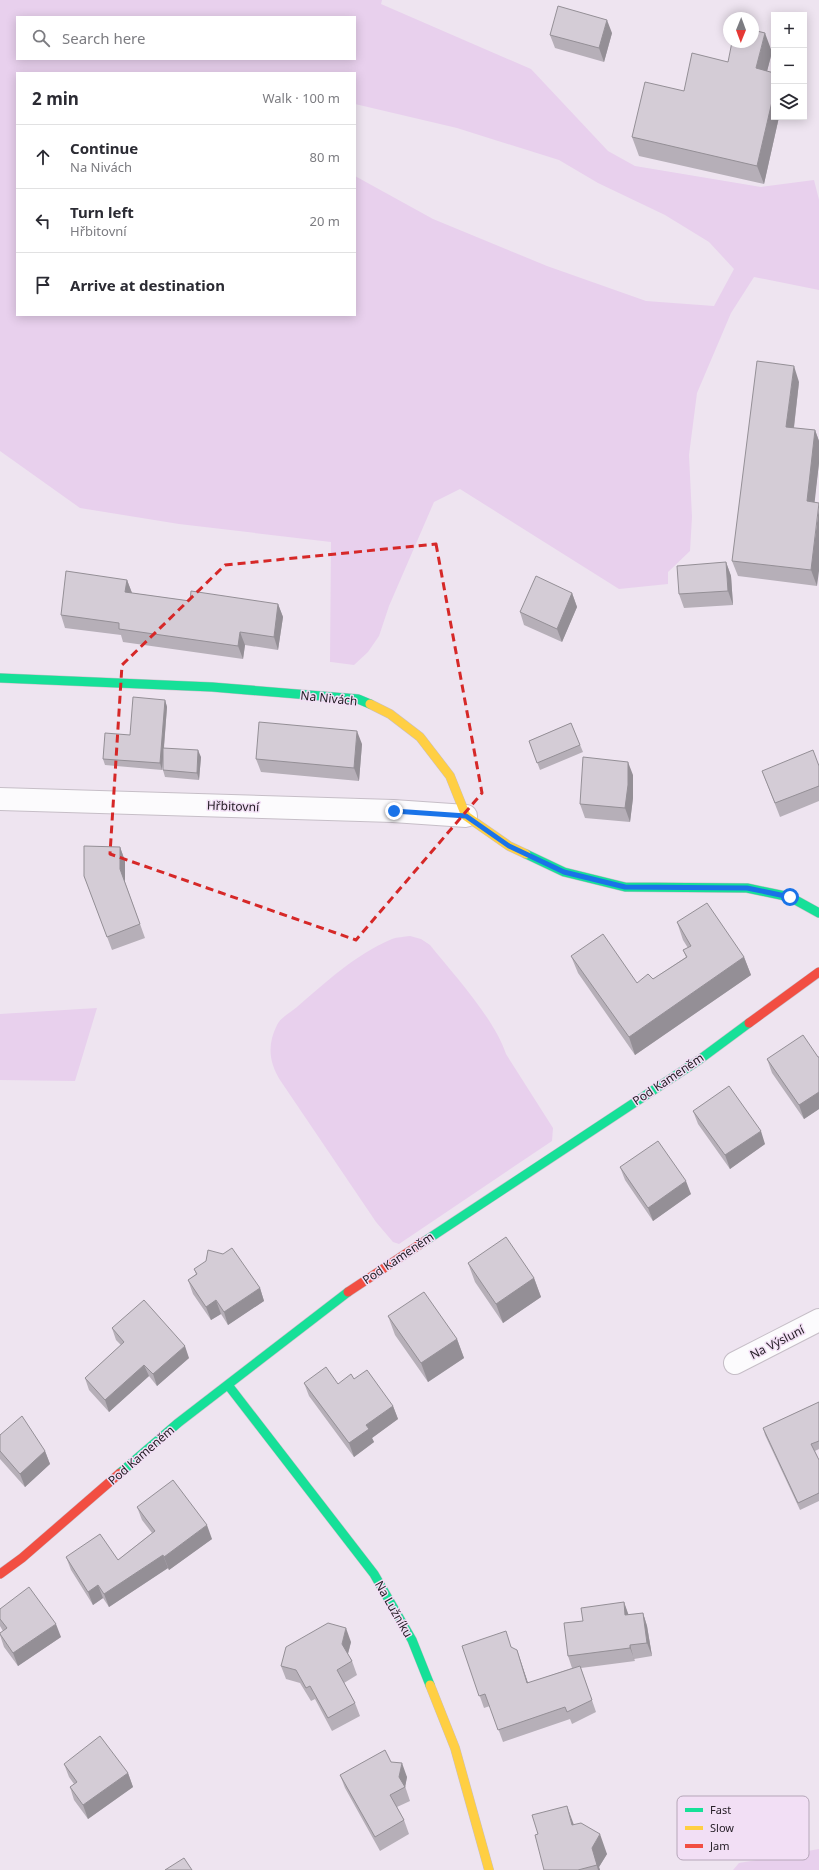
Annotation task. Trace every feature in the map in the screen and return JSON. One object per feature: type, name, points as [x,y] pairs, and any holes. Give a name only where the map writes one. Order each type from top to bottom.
[{"type":"street","name":"Na Nivách","points":[[0,678],[212,687],[358,699],[390,714],[420,737],[450,776],[466,816]]},
{"type":"street","name":"Hřbitovní","points":[[0,799],[394,811],[466,816]]},
{"type":"street","points":[[466,816],[509,846],[564,872],[625,887],[747,888],[790,897],[819,913]]},
{"type":"street","name":"Pod Kameněm","points":[[0,1574],[22,1558],[178,1423],[343,1295],[699,1060],[819,972]]},
{"type":"street","name":"Na Výsluní","points":[[735,1363],[819,1320]]},
{"type":"street","name":"Na Lužníku","points":[[228,1385],[374,1574],[412,1640],[455,1748],[489,1870]]},
{"type":"highlighted area","points":[[436,544],[482,793],[356,940],[110,854],[122,665],[225,565]]},
{"type":"shaded area","points":[[0,0],[382,0],[381,4],[531,69],[608,151],[635,166],[761,187],[814,180],[819,200],[819,290],[754,277],[731,313],[697,393],[689,455],[692,517],[690,551],[668,572],[668,584],[619,589],[460,489],[434,502],[389,606],[379,636],[368,652],[354,665],[330,662],[331,542],[179,524],[80,508],[0,451]]},
{"type":"shaded area","points":[[410,936],[421,939],[430,945],[472,997],[492,1026],[506,1054],[553,1128],[552,1141],[399,1244],[393,1242],[376,1222],[280,1080],[273,1067],[271,1046],[274,1032],[281,1020],[342,969],[366,952],[379,945],[394,938]]},
{"type":"shaded area","points":[[97,1008],[75,1081],[0,1080],[0,1014]]},
{"type":"shaded area","points":[[819,1849],[819,1870],[733,1870],[739,1863],[756,1860],[809,1860],[809,1851]]},
{"type":"building","points":[[558,6],[607,20],[599,48],[550,35]]},
{"type":"building","points":[[759,32],[765,33],[756,68],[771,72],[771,106],[757,166],[632,137],[645,82],[684,91],[692,53],[728,62],[731,48],[759,48]]},
{"type":"building","points":[[757,361],[794,366],[786,427],[815,430],[807,501],[819,503],[811,570],[732,561]]},
{"type":"building","points":[[726,562],[728,591],[679,594],[677,566]]},
{"type":"building","points":[[66,571],[127,580],[125,592],[190,601],[191,591],[278,604],[274,637],[240,632],[238,646],[119,629],[119,623],[61,615]]},
{"type":"building","points":[[536,576],[572,593],[557,629],[520,612]]},
{"type":"building","points":[[133,697],[165,700],[160,763],[103,759],[105,733],[130,735]]},
{"type":"building","points":[[259,722],[357,731],[354,768],[256,759]]},
{"type":"building","points":[[571,723],[580,745],[537,763],[529,741]]},
{"type":"building","points":[[163,748],[198,750],[197,773],[163,770]]},
{"type":"building","points":[[813,750],[819,766],[819,786],[775,803],[762,771]]},
{"type":"building","points":[[583,757],[628,762],[628,785],[625,808],[580,804]]},
{"type":"building","points":[[84,846],[120,847],[120,869],[140,924],[107,937],[84,876]]},
{"type":"building","points":[[707,903],[744,957],[629,1037],[571,956],[603,934],[637,983],[648,974],[653,979],[687,957],[683,950],[691,946],[677,922]]},
{"type":"building","points":[[803,1035],[819,1057],[819,1092],[799,1105],[767,1059]]},
{"type":"building","points":[[729,1086],[761,1131],[725,1155],[693,1111]]},
{"type":"building","points":[[658,1141],[686,1181],[648,1208],[620,1167]]},
{"type":"building","points":[[506,1237],[534,1278],[496,1304],[468,1263]]},
{"type":"building","points":[[232,1248],[260,1288],[224,1312],[216,1300],[206,1307],[188,1280],[197,1274],[194,1269],[206,1261],[208,1250],[223,1254]]},
{"type":"building","points":[[424,1292],[457,1339],[421,1363],[388,1316]]},
{"type":"building","points":[[144,1300],[185,1346],[153,1374],[144,1365],[105,1400],[85,1378],[124,1342],[112,1328]]},
{"type":"building","points":[[326,1367],[338,1384],[351,1374],[354,1379],[367,1370],[393,1406],[366,1425],[369,1429],[349,1443],[304,1383]]},
{"type":"building","points":[[819,1402],[819,1441],[811,1444],[819,1460],[819,1493],[798,1503],[763,1428]]},
{"type":"building","points":[[22,1416],[45,1451],[20,1474],[0,1451],[0,1435]]},
{"type":"building","points":[[173,1480],[207,1525],[164,1557],[163,1555],[104,1594],[98,1585],[88,1592],[66,1557],[100,1534],[118,1560],[155,1531],[137,1507]]},
{"type":"building","points":[[29,1587],[56,1624],[13,1653],[0,1634],[7,1628],[0,1619],[0,1609]]},
{"type":"building","points":[[624,1602],[625,1615],[643,1613],[647,1643],[630,1645],[630,1648],[568,1656],[564,1623],[583,1621],[581,1608]]},
{"type":"building","points":[[328,1623],[346,1628],[342,1644],[352,1661],[337,1670],[355,1703],[328,1718],[310,1686],[306,1688],[296,1670],[281,1666],[286,1647]]},
{"type":"building","points":[[506,1631],[511,1647],[517,1650],[527,1683],[580,1666],[592,1700],[567,1712],[565,1707],[498,1730],[485,1694],[479,1696],[462,1646]]},
{"type":"building","points":[[100,1736],[128,1773],[83,1805],[70,1787],[77,1782],[64,1764]]},
{"type":"building","points":[[385,1750],[391,1762],[402,1763],[399,1777],[405,1787],[390,1795],[404,1820],[375,1837],[340,1775]]},
{"type":"building","points":[[567,1806],[572,1825],[581,1823],[600,1834],[592,1848],[597,1865],[578,1870],[544,1870],[535,1835],[538,1834],[532,1815]]},
{"type":"building","points":[[184,1858],[192,1870],[165,1870]]},
{"type":"traffic: fast","points":[[0,678],[212,687],[358,699],[370,704]]},
{"type":"traffic: fast","points":[[526,854],[564,872],[625,887],[747,888],[790,897],[819,913]]},
{"type":"traffic: fast","points":[[425,1241],[699,1060],[749,1023]]},
{"type":"traffic: fast","points":[[120,1473],[178,1423],[348,1292]]},
{"type":"traffic: fast","points":[[228,1385],[374,1574],[412,1640],[430,1685]]},
{"type":"traffic: slow","points":[[370,704],[390,714],[420,737],[450,776],[466,816],[509,846],[526,854]]},
{"type":"traffic: slow","points":[[430,1685],[455,1748],[489,1870]]},
{"type":"traffic: jam","points":[[749,1023],[819,972]]},
{"type":"traffic: jam","points":[[348,1292],[425,1241]]},
{"type":"traffic: jam","points":[[0,1574],[22,1558],[120,1473]]},
{"type":"route","points":[[394,811],[466,816],[509,846],[564,872],[625,887],[747,888],[790,897]]}]
